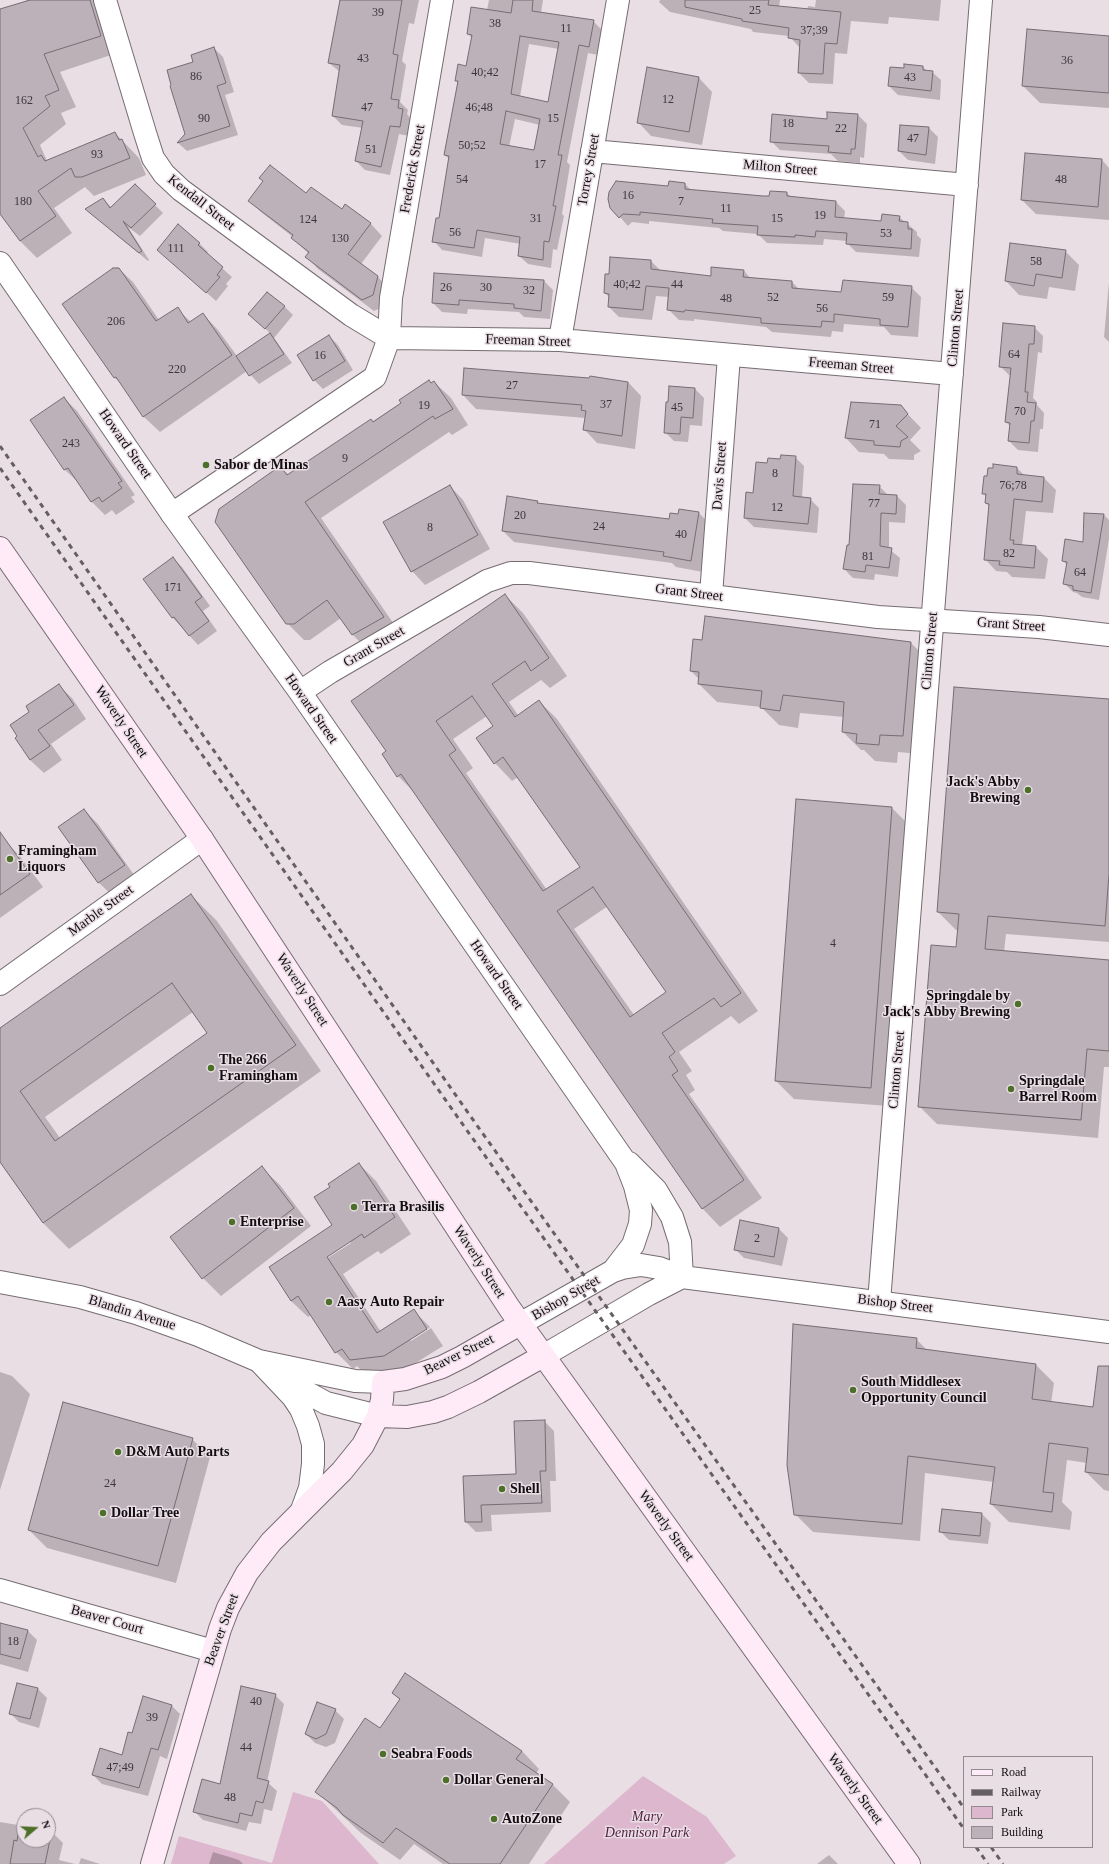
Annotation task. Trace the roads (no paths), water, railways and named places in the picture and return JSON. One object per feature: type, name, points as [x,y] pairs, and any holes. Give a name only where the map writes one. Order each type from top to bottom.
[{"type":"main road","name":"Waverly Street","points":[[0,548],[202,839],[520,1324],[909,1864]]},
{"type":"main road","name":"Beaver Street","points":[[152,1864],[213,1651],[228,1608],[247,1573],[271,1542],[357,1454],[372,1430],[378,1416],[382,1400],[383,1382],[405,1379],[442,1367],[520,1324]]},
{"type":"main road","points":[[378,1416],[407,1417],[433,1412],[448,1407],[479,1392],[543,1356]]},
{"type":"street","name":"Kendall Street","points":[[105,0],[153,158],[164,174],[181,190],[351,315],[389,338]]},
{"type":"street","name":"Frederick Street","points":[[389,338],[391,298],[442,0]]},
{"type":"street","name":"Torrey Street","points":[[560,340],[618,0]]},
{"type":"street","name":"Clinton Street","points":[[879,1302],[981,0]]},
{"type":"street","name":"Milton Street","points":[[592,151],[967,185]]},
{"type":"street","name":"Howard Street","points":[[0,263],[172,514],[300,692],[621,1155],[656,1190],[672,1217],[680,1242],[682,1277]]},
{"type":"street","name":"Freeman Street","points":[[389,338],[560,340],[729,356],[952,374]]},
{"type":"street","points":[[172,514],[375,377],[389,338]]},
{"type":"street","name":"Davis Street","points":[[710,595],[729,356]]},
{"type":"street","name":"Grant Street","points":[[300,692],[330,672],[486,581],[502,574],[529,573],[878,616],[1039,627],[1109,635]]},
{"type":"street","name":"Marble Street","points":[[0,984],[202,839]]},
{"type":"street","name":"Howard Street","points":[[613,1271],[638,1235],[641,1217],[635,1186],[621,1155]]},
{"type":"street","name":"Bishop Street","points":[[520,1324],[613,1271],[632,1266],[650,1266],[667,1270],[682,1277],[1109,1332]]},
{"type":"street","points":[[543,1356],[649,1294],[682,1277]]},
{"type":"street","name":"Blandin Avenue","points":[[0,1282],[80,1297],[136,1313],[194,1333],[259,1361],[355,1381],[383,1382]]},
{"type":"street","points":[[259,1361],[290,1394],[301,1409],[308,1426],[313,1444],[313,1464],[310,1488],[302,1510]]},
{"type":"street","name":"Blandin Avenue","points":[[259,1361],[293,1386],[326,1403],[378,1416]]},
{"type":"street","name":"Beaver Court","points":[[0,1590],[213,1651]]},
{"type":"railway","points":[[0,446],[476,1124],[963,1807]]},
{"type":"railway","points":[[0,468],[466,1129],[963,1828]]},
{"type":"railway","points":[[977,1848],[988,1864]]},
{"type":"railway","points":[[992,1848],[1003,1864]]},
{"type":"place","name":"Sabor de Minas","points":[[206,465]]},
{"type":"place","name":"Jack's Abby Brewing","points":[[1028,790]]},
{"type":"place","name":"Framingham Liquors","points":[[10,859]]},
{"type":"place","name":"Springdale by Jack's Abby Brewing","points":[[1018,1004]]},
{"type":"place","name":"The 266 Framingham","points":[[211,1068]]},
{"type":"place","name":"Springdale Barrel Room","points":[[1011,1089]]},
{"type":"place","name":"Terra Brasilis","points":[[354,1207]]},
{"type":"place","name":"Enterprise","points":[[232,1222]]},
{"type":"place","name":"Aasy Auto Repair","points":[[329,1302]]},
{"type":"place","name":"South Middlesex Opportunity Council","points":[[853,1390]]},
{"type":"place","name":"D&M Auto Parts","points":[[118,1452]]},
{"type":"place","name":"Shell","points":[[502,1489]]},
{"type":"place","name":"Dollar Tree","points":[[103,1513]]},
{"type":"place","name":"Seabra Foods","points":[[383,1754]]},
{"type":"place","name":"Dollar General","points":[[446,1780]]},
{"type":"place","name":"AutoZone","points":[[494,1819]]},
{"type":"park label","name":"Mary Dennison Park","points":[[647,1826]]}]
